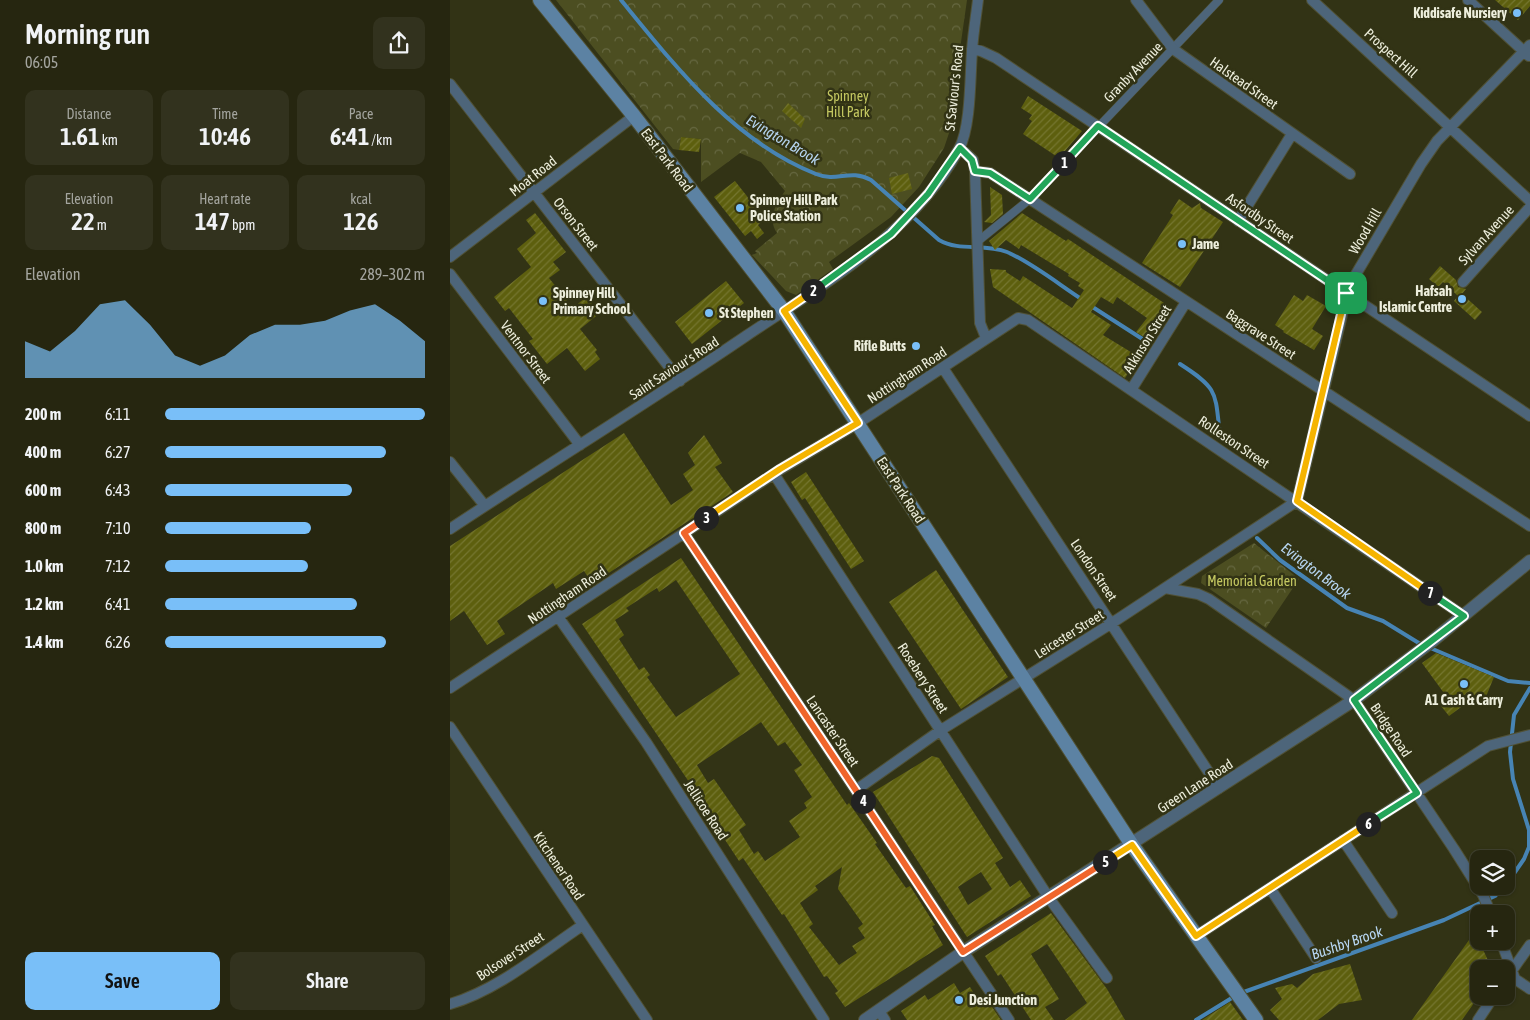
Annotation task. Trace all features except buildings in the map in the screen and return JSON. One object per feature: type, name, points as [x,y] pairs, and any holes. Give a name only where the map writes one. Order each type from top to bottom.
[{"type":"main road","name":"East Park Road","points":[[540,0],[634,116],[784,311],[1025,678],[1132,845],[1235,993],[1256,1020]]},
{"type":"street","name":"St Saviour's Road","points":[[905,220],[960,148],[967,120],[972,49],[978,0]]},
{"type":"street","name":"Halstead Street","points":[[1136,0],[1172,49],[1350,174]]},
{"type":"street","name":"Granby Avenue","points":[[977,248],[1030,199],[1219,0]]},
{"type":"street","name":"Prospect Hill","points":[[1312,0],[1530,201]]},
{"type":"street","points":[[1468,0],[1528,51]]},
{"type":"street","name":"Asfordby Street","points":[[972,49],[996,58],[1530,416]]},
{"type":"street","name":"Wood Hill","points":[[1297,501],[1346,293],[1420,164],[1450,126],[1528,51]]},
{"type":"street","name":"Orson Street","points":[[450,84],[680,381]]},
{"type":"street","name":"Moat Road","points":[[450,257],[634,116]]},
{"type":"street","points":[[1238,221],[1292,134]]},
{"type":"street","points":[[960,148],[972,160],[975,171],[980,323],[986,338]]},
{"type":"street","name":"Baggrave Street","points":[[975,171],[990,173],[1530,526]]},
{"type":"street","name":"Sylvan Avenue","points":[[1463,282],[1530,207]]},
{"type":"street","name":"Saint Saviour's Road","points":[[450,529],[680,381],[784,311],[876,248],[905,220]]},
{"type":"street","name":"Ventnor Street","points":[[450,274],[580,446]]},
{"type":"street","name":"Atkinson Street","points":[[1131,390],[1186,302]]},
{"type":"street","name":"Rolleston Street","points":[[986,338],[1013,320],[1023,318],[1297,501],[1464,616]]},
{"type":"street","name":"Nottingham Road","points":[[450,688],[559,618],[774,474],[858,423],[986,338]]},
{"type":"street","name":"London Street","points":[[943,368],[1219,788]]},
{"type":"street","points":[[450,462],[485,506]]},
{"type":"street","name":"Rosebery Street","points":[[774,474],[1049,898],[1107,978]]},
{"type":"street","name":"Leicester Street","points":[[856,790],[941,730],[1112,623],[1297,501]]},
{"type":"street","name":"Lancaster Street","points":[[684,533],[1009,1020]]},
{"type":"street","name":"Green Lane Road","points":[[865,1020],[882,1016],[963,952],[1132,845],[1354,700],[1427,646],[1530,561]]},
{"type":"street","name":"Bridge Road","points":[[1165,588],[1198,594],[1209,600],[1354,700],[1417,793],[1487,904]]},
{"type":"street","name":"Jellicoe Road","points":[[559,618],[646,742],[824,1020]]},
{"type":"street","name":"Kitchener Road","points":[[450,726],[647,1020]]},
{"type":"street","points":[[1196,936],[1488,746],[1518,736],[1530,735]]},
{"type":"street","points":[[1343,840],[1392,913]]},
{"type":"street","points":[[1270,888],[1316,958]]},
{"type":"street","name":"Bolsover Street","points":[[450,1004],[470,998],[492,985],[583,925]]},
{"type":"street","points":[[1515,966],[1530,945]]},
{"type":"street","points":[[1515,979],[1530,989]]},
{"type":"street","points":[[1478,1020],[1488,1005]]},
{"type":"green space","name":"Spinney Hill Park","points":[[556,0],[967,0],[961,42],[958,106],[944,148],[919,187],[891,217],[829,262],[833,269],[796,295],[786,291],[752,255],[757,253],[755,251],[777,233],[773,222],[774,211],[785,191],[761,162],[740,153],[701,182],[701,139],[681,137],[679,150],[673,149]]},
{"type":"green space","name":"Memorial Garden","points":[[1254,543],[1299,579],[1266,628],[1201,583],[1202,576]]},
{"type":"waterway","name":"Evington Brook","points":[[621,0],[663,51],[708,100],[759,143],[786,160],[816,174],[831,177],[856,175],[871,180],[939,240],[955,246],[990,248],[1007,252],[1036,268],[1083,300]]},
{"type":"waterway","name":"Evington Brook","points":[[1091,306],[1144,340]]},
{"type":"waterway","name":"Evington Brook","points":[[1180,364],[1193,372],[1213,393],[1220,436]]},
{"type":"waterway","name":"Evington Brook","points":[[1257,538],[1280,560],[1347,608],[1383,621],[1422,645]]},
{"type":"waterway","name":"Evington Brook","points":[[1428,647],[1508,681],[1530,683]]},
{"type":"waterway","name":"Bushby Brook","points":[[1515,872],[1524,859],[1529,847],[1529,830],[1513,779],[1510,752],[1514,715],[1530,688]]},
{"type":"waterway","name":"Bushby Brook","points":[[1241,993],[1444,920],[1496,895]]},
{"type":"waterway","name":"Bushby Brook","points":[[1196,1020],[1235,996]]},
{"type":"place","name":"Kiddisafe Nursiery","points":[[1517,13]]},
{"type":"place","name":"Spinney Hill Park Police Station","points":[[740,208]]},
{"type":"place","name":"Jame","points":[[1182,244]]},
{"type":"place","name":"Hafsah Islamic Centre","points":[[1462,299]]},
{"type":"place","name":"Spinney Hill Primary School","points":[[543,301]]},
{"type":"place","name":"St Stephen","points":[[709,313]]},
{"type":"place","name":"Rifle Butts","points":[[916,346]]},
{"type":"place","name":"A1 Cash & Carry","points":[[1464,684]]},
{"type":"place","name":"Desi Junction","points":[[959,1000]]},
{"type":"route","points":[[1098,126],[1346,293],[1297,501],[1464,616],[1354,700],[1417,793],[1196,936],[1132,845],[963,952],[684,533],[780,469],[858,423],[784,311],[876,248],[928,194],[960,148],[972,160],[975,171],[982,170],[990,173],[1030,199],[1098,126]]}]
